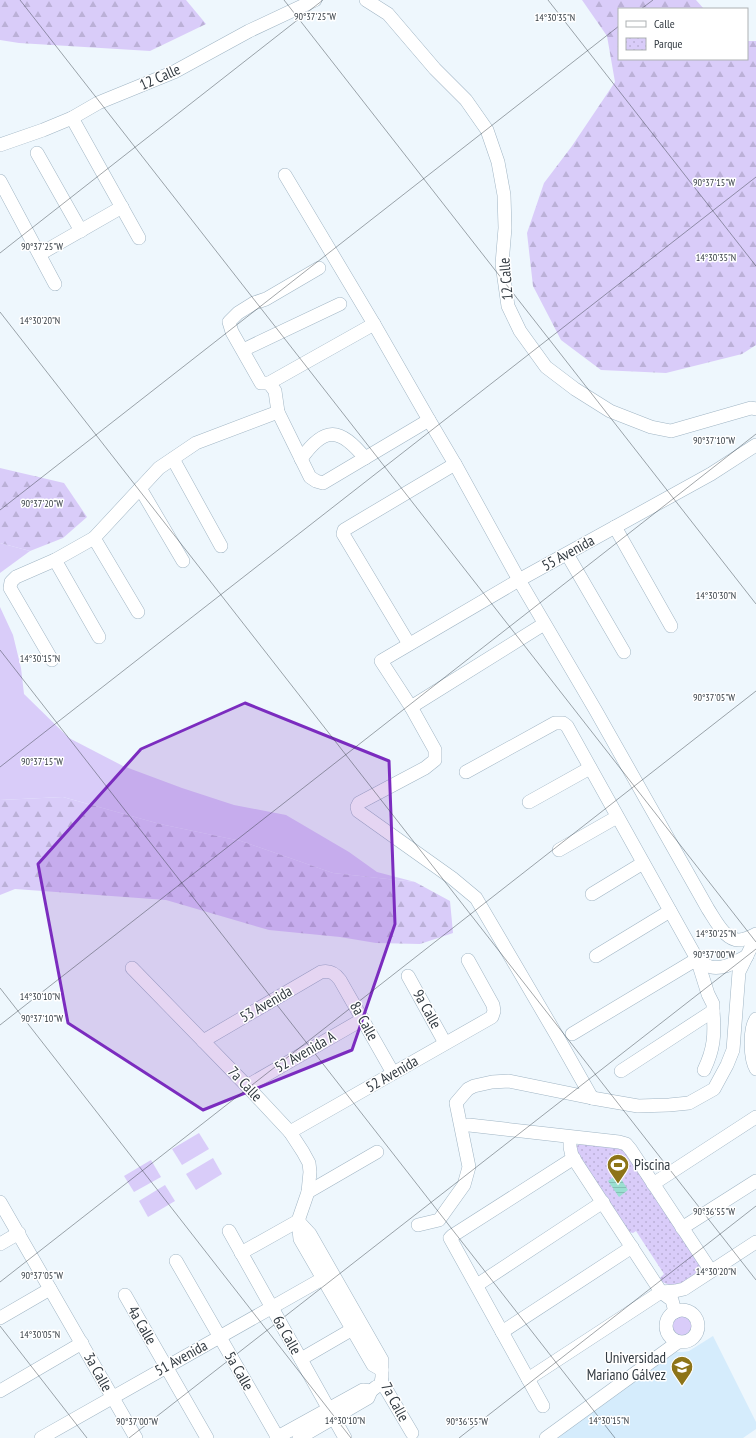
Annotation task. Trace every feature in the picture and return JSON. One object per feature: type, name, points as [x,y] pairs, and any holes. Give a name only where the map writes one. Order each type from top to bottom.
[{"type":"street","name":"12 Calle","points":[[0,145],[72,118],[98,103],[174,72],[249,31],[315,0]]},
{"type":"street","name":"12 Calle","points":[[366,0],[388,14],[435,69],[466,100],[487,130],[498,162],[504,195],[505,228],[502,264],[508,306],[520,331],[546,367],[575,390],[610,411],[651,427],[672,431],[751,408],[756,409]]},
{"type":"street","points":[[72,118],[139,238]]},
{"type":"street","points":[[0,154],[33,140],[39,136],[43,130]]},
{"type":"street","points":[[37,153],[81,231]]},
{"type":"street","points":[[285,175],[455,464],[544,624],[596,711],[708,909],[724,933],[736,940],[743,940],[756,934]]},
{"type":"street","points":[[0,181],[55,284]]},
{"type":"street","points":[[40,254],[122,208]]},
{"type":"street","points":[[319,268],[266,299],[254,303],[238,313],[230,322],[232,332],[261,383],[269,383],[374,324]]},
{"type":"street","points":[[243,350],[340,304]]},
{"type":"street","points":[[269,383],[275,391],[278,412],[310,477],[323,483],[429,420]]},
{"type":"street","points":[[52,660],[10,588],[11,582],[16,577],[55,560],[94,538],[159,468],[196,443],[278,412]]},
{"type":"street","points":[[301,458],[310,446],[318,439],[327,435],[336,434],[354,444],[365,458]]},
{"type":"street","name":"55 Avenida","points":[[411,707],[380,661],[519,580],[711,474],[756,445]]},
{"type":"street","points":[[173,459],[221,546]]},
{"type":"street","points":[[409,644],[343,534],[344,530],[455,464]]},
{"type":"street","points":[[140,488],[183,561]]},
{"type":"street","points":[[615,527],[671,626]]},
{"type":"street","points":[[94,538],[138,612]]},
{"type":"street","points":[[567,554],[624,652]]},
{"type":"street","points":[[55,560],[99,637]]},
{"type":"street","points":[[544,624],[411,707],[435,750],[435,760],[425,768],[359,803],[357,807],[358,812],[452,878],[476,898],[592,1098]]},
{"type":"street","points":[[466,772],[555,723],[562,723],[567,726],[697,959],[708,994],[713,1004],[714,1011],[715,1030],[712,1053],[704,1070]]},
{"type":"street","points":[[529,802],[590,768]]},
{"type":"street","points":[[559,850],[617,817]]},
{"type":"street","points":[[592,894],[643,863]]},
{"type":"street","points":[[596,956],[670,911]]},
{"type":"street","points":[[418,1225],[439,1220],[464,1185],[468,1167],[456,1103],[468,1089],[474,1086],[492,1082],[509,1081],[638,1106],[689,1103],[714,1089],[733,1050],[739,972],[756,937]]},
{"type":"street","points":[[697,959],[711,967],[721,967],[734,963],[747,956]]},
{"type":"street","points":[[572,1034],[697,959]]},
{"type":"street","name":"52 Avenida","points":[[290,1132],[488,1020],[493,1014],[493,1005],[468,960]]},
{"type":"street","name":"7a Calle","points":[[132,968],[290,1132],[309,1163],[310,1172],[308,1192],[298,1221],[300,1239],[351,1330],[373,1365],[378,1381],[386,1389],[412,1433]]},
{"type":"street","name":"53 Avenida","points":[[203,1041],[322,972],[331,972]]},
{"type":"street","name":"8a Calle","points":[[331,972],[340,980],[393,1073]]},
{"type":"street","name":"9a Calle","points":[[408,976],[445,1043]]},
{"type":"street","points":[[621,1071],[714,1011]]},
{"type":"street","name":"52 Avenida A","points":[[247,1086],[362,1019]]},
{"type":"street","points":[[756,1019],[752,1027],[751,1055],[752,1062],[756,1069]]},
{"type":"street","points":[[653,1184],[756,1117]]},
{"type":"street","points":[[469,1125],[626,1144],[711,1271]]},
{"type":"street","points":[[570,1138],[570,1148],[574,1158],[662,1292],[672,1300],[674,1312]]},
{"type":"street","points":[[308,1192],[377,1152]]},
{"type":"street","points":[[543,1406],[451,1237],[574,1158]]},
{"type":"street","points":[[682,1228],[756,1181]]},
{"type":"street","name":"3a Calle","points":[[0,1202],[136,1438]]},
{"type":"street","points":[[477,1285],[603,1202]]},
{"type":"street","points":[[241,1253],[298,1221]]},
{"type":"street","name":"7a Calle","points":[[298,1221],[310,1234],[382,1360],[378,1381]]},
{"type":"street","name":"6a Calle","points":[[229,1231],[346,1438]]},
{"type":"street","points":[[0,1244],[19,1233]]},
{"type":"street","points":[[528,1379],[662,1292],[675,1291],[684,1288],[756,1242]]},
{"type":"street","points":[[502,1332],[632,1247]]},
{"type":"street","name":"5a Calle","points":[[176,1261],[277,1438]]},
{"type":"street","name":"51 Avenida","points":[[40,1438],[322,1278]]},
{"type":"street","points":[[684,1288],[690,1312],[697,1319],[698,1330],[696,1335],[688,1342],[673,1339],[666,1327],[668,1318],[674,1312],[679,1310],[690,1312]]},
{"type":"street","points":[[0,1318],[50,1289]]},
{"type":"street","name":"4a Calle","points":[[125,1295],[207,1438]]},
{"type":"street","points":[[301,1359],[351,1330]]},
{"type":"street","points":[[546,1438],[660,1356],[673,1339]]},
{"type":"street","points":[[0,1391],[82,1343]]},
{"type":"street","points":[[277,1438],[368,1398],[378,1381]]},
{"type":"street","points":[[299,1438],[331,1413]]},
{"type":"highlighted area","points":[[245,703],[389,761],[395,924],[352,1050],[203,1110],[68,1023],[38,864],[141,749]]},
{"type":"shaded area","name":"Piscina","points":[[618,1174],[628,1190],[619,1197],[608,1181]]},
{"type":"shaded area","name":"Universidad Mariano Gálvez","points":[[713,1336],[756,1422],[756,1429],[743,1438],[555,1438],[676,1352],[689,1351]]},
{"type":"green space","points":[[0,0],[186,0],[206,24],[150,51],[19,43],[0,40]]},
{"type":"green space","points":[[582,0],[696,0],[703,8],[618,8],[618,60],[748,60],[748,41],[756,41],[756,345],[742,354],[666,373],[601,370],[561,340],[533,286],[527,233],[544,183],[572,146],[615,82],[607,36]]},
{"type":"green space","points":[[0,468],[64,483],[87,517],[63,538],[30,551],[0,543]]},
{"type":"green space","points":[[0,543],[30,551],[0,573]]},
{"type":"green space","points":[[0,607],[13,635],[21,668],[24,694],[69,738],[123,766],[182,788],[234,805],[286,815],[349,852],[377,872],[415,882],[333,873],[241,841],[160,824],[63,797],[0,800]]},
{"type":"green space","points":[[63,797],[160,824],[241,841],[333,873],[415,882],[450,901],[453,933],[420,944],[376,943],[340,937],[269,930],[166,900],[15,889],[0,895],[0,800]]},
{"type":"green space","points":[[199,1133],[209,1149],[182,1165],[172,1149]]},
{"type":"green space","points":[[580,1144],[623,1148],[700,1266],[700,1271],[677,1286],[672,1286],[662,1282],[660,1278],[664,1274],[636,1231],[633,1233],[629,1232],[576,1152],[576,1146]]},
{"type":"green space","points":[[213,1158],[222,1174],[196,1190],[186,1174]]},
{"type":"green space","points":[[151,1160],[161,1177],[134,1192],[124,1176]]},
{"type":"green space","points":[[165,1185],[175,1201],[148,1217],[139,1201]]},
{"type":"green space","points":[[682,1315],[691,1318],[694,1327],[691,1336],[682,1339],[673,1336],[670,1327],[673,1318]]},
{"type":"place","name":"Piscina","points":[[618,1184]]},
{"type":"place","name":"Universidad Mariano Gálvez","points":[[682,1386]]}]
